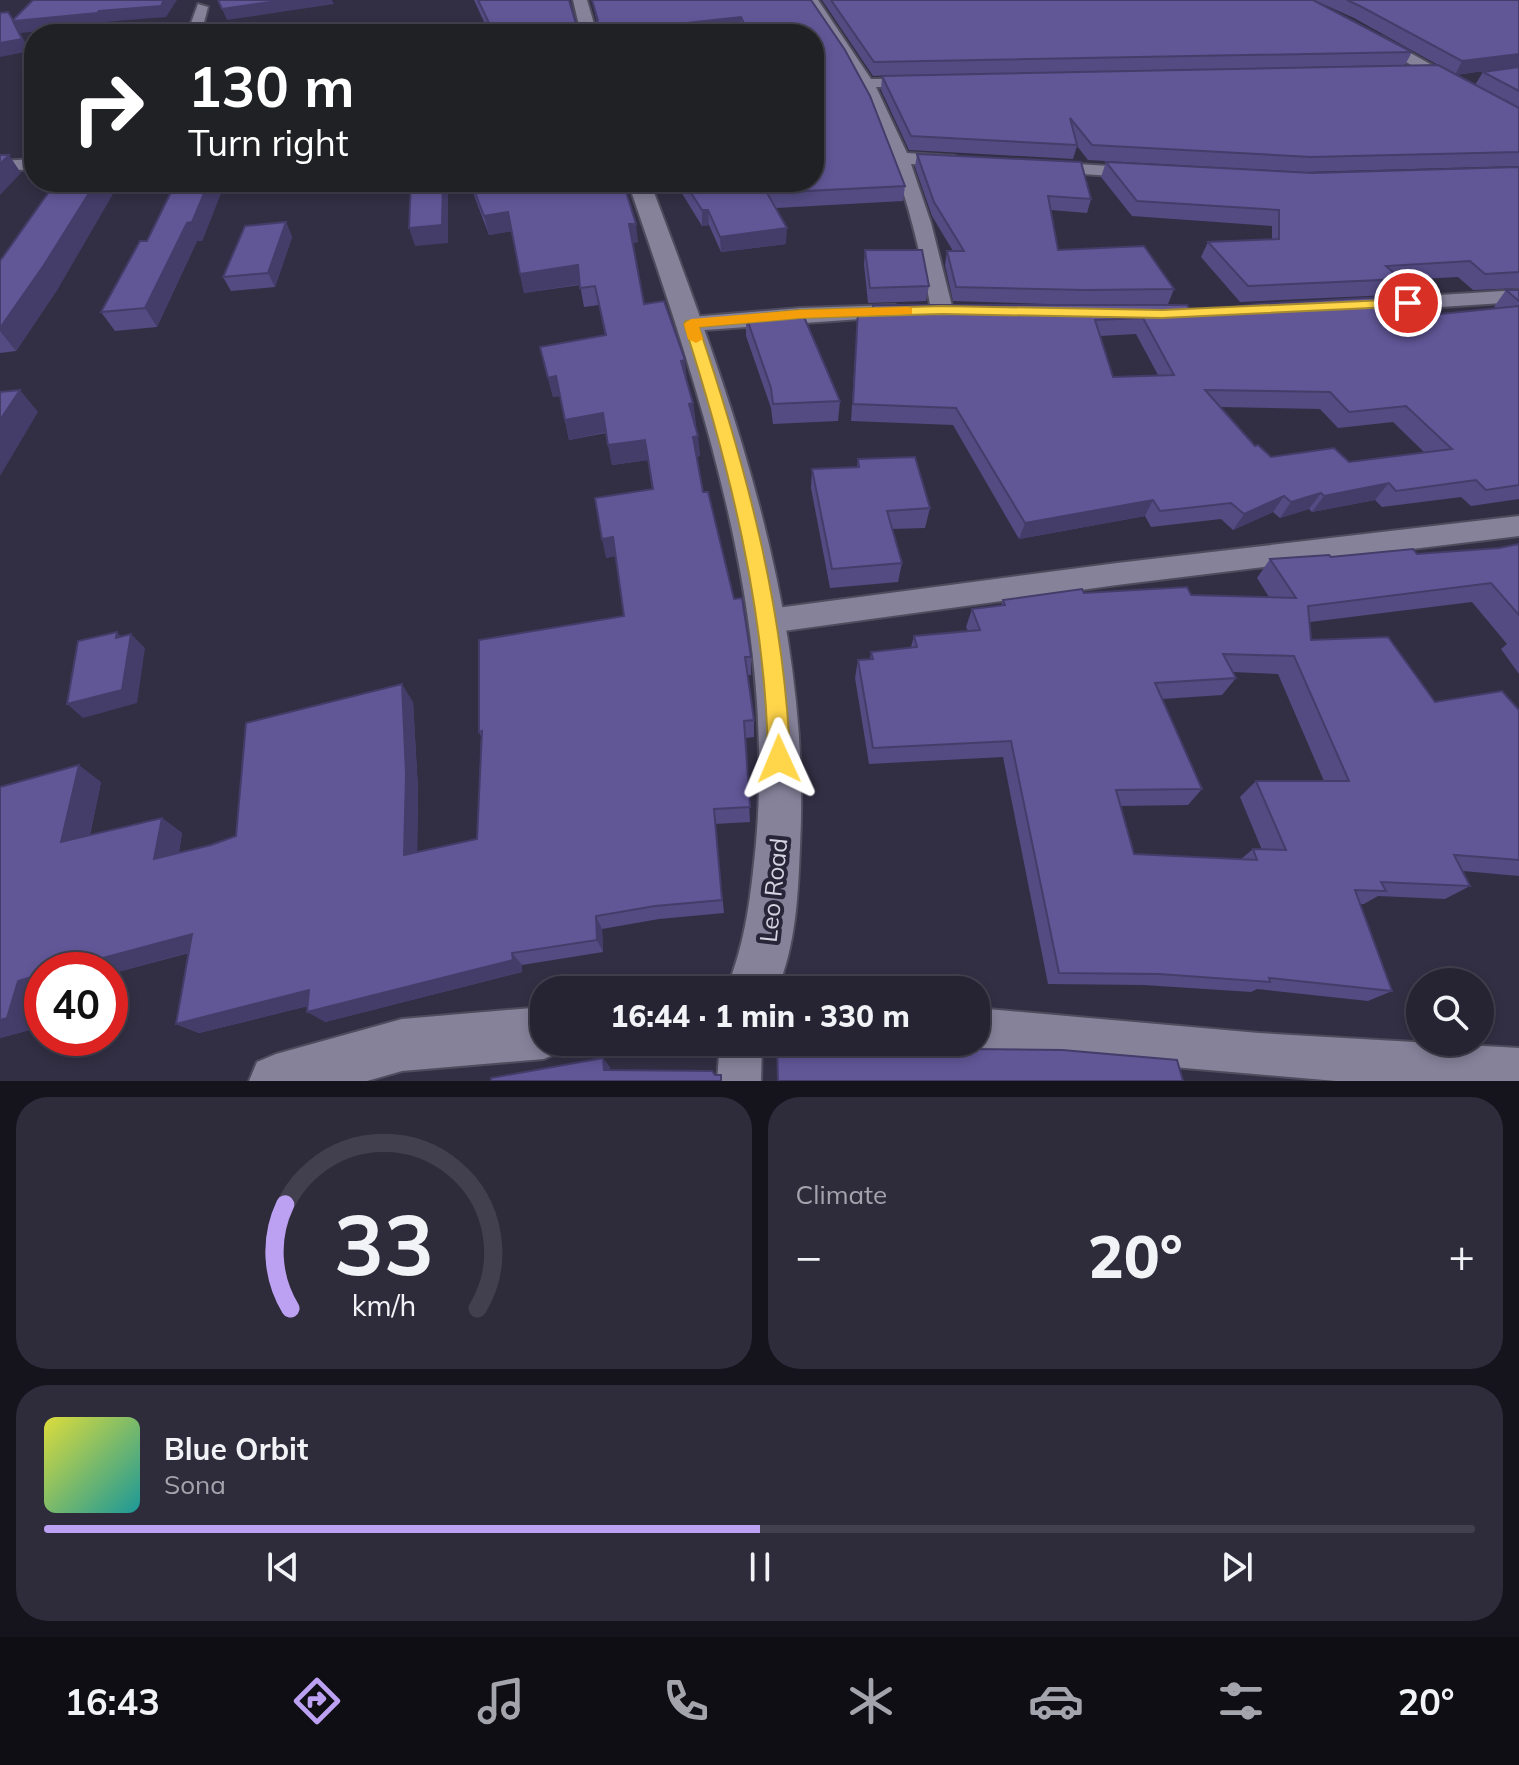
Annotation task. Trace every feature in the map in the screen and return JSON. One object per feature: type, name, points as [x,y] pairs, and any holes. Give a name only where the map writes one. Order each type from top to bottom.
[{"type":"street","points":[[580,0],[586,24]]},
{"type":"street","points":[[691,324],[800,314],[934,311],[934,267],[898,158],[866,83],[812,0]]},
{"type":"street","points":[[197,24],[202,7]]},
{"type":"street","points":[[1360,31],[1519,120]]},
{"type":"street","points":[[1406,73],[1437,72]]},
{"type":"street","points":[[1454,82],[1480,78]]},
{"type":"street","points":[[866,83],[937,83]]},
{"type":"street","points":[[898,158],[976,163]]},
{"type":"street","points":[[0,166],[24,165]]},
{"type":"street","points":[[1023,166],[1163,174]]},
{"type":"street","name":"Leo Road","points":[[643,192],[719,409],[769,621],[778,703],[781,842],[765,965],[759,976]]},
{"type":"street","points":[[1367,305],[1519,296]]},
{"type":"street","points":[[769,621],[1117,574],[1519,526]]},
{"type":"street","points":[[990,1030],[1259,1055],[1519,1070]]},
{"type":"street","points":[[276,1081],[402,1045],[530,1034]]},
{"type":"street","points":[[739,1081],[740,1056]]},
{"type":"building","points":[[33,0],[164,0],[161,6],[13,21],[22,39],[0,43],[0,13],[8,12],[13,20]]},
{"type":"building","points":[[218,0],[284,0],[222,9]]},
{"type":"building","points":[[478,0],[569,0],[576,24],[480,24],[489,23]]},
{"type":"building","points":[[592,0],[811,0],[845,50],[870,96],[905,186],[824,190],[824,24],[744,24],[741,17],[676,24],[595,24],[598,20]]},
{"type":"building","points":[[831,0],[1313,0],[1412,52],[874,62]]},
{"type":"building","points":[[1347,0],[1519,0],[1519,54],[1462,61]]},
{"type":"building","points":[[1438,65],[1519,108],[1519,152],[1311,157],[1092,145],[1070,118],[1077,145],[911,136],[882,76]]},
{"type":"building","points":[[1519,67],[1519,91],[1483,72]]},
{"type":"building","points":[[917,154],[1081,162],[1091,199],[1048,196],[1058,250],[1144,246],[1174,289],[956,287],[947,251],[964,251],[934,202]]},
{"type":"building","points":[[0,155],[9,155],[0,164]]},
{"type":"building","points":[[1106,162],[1312,173],[1519,167],[1519,272],[1485,274],[1470,261],[1386,266],[1401,279],[1248,286],[1208,242],[1279,239],[1279,210],[1137,201]]},
{"type":"building","points":[[49,192],[90,192],[0,328],[0,261]]},
{"type":"building","points":[[171,192],[205,192],[192,222],[187,223],[145,308],[101,312],[140,241],[147,241]]},
{"type":"building","points":[[411,192],[443,192],[442,225],[409,228]]},
{"type":"building","points":[[475,192],[626,192],[636,224],[629,224],[644,304],[664,301],[685,360],[681,361],[693,403],[689,404],[698,436],[693,437],[703,492],[708,492],[734,599],[742,598],[751,657],[745,657],[754,720],[744,721],[750,807],[714,809],[722,900],[655,906],[596,916],[597,940],[512,953],[513,960],[307,1012],[309,990],[176,1024],[192,934],[125,952],[24,952],[24,979],[18,981],[7,1018],[0,1020],[0,787],[79,765],[61,842],[162,818],[154,859],[211,845],[236,836],[246,723],[402,684],[406,774],[404,855],[477,839],[482,731],[479,732],[479,640],[624,616],[613,537],[602,539],[595,498],[653,489],[645,440],[608,445],[603,413],[565,420],[556,376],[548,378],[540,347],[606,335],[595,286],[580,288],[578,265],[520,274],[508,212],[484,216]]},
{"type":"building","points":[[690,192],[787,192],[767,193],[787,228],[720,237],[708,210],[702,210]]},
{"type":"building","points":[[286,222],[268,273],[223,277],[245,226]]},
{"type":"building","points":[[865,250],[922,250],[929,286],[870,288]]},
{"type":"building","points":[[1506,290],[1519,290],[1519,301]]},
{"type":"building","points":[[1420,295],[1441,314],[1519,306],[1519,485],[1486,490],[1476,480],[1396,491],[1389,483],[1324,496],[1321,493],[1291,502],[1284,496],[1244,514],[1231,503],[1160,511],[1153,500],[1025,523],[956,408],[853,404],[858,310],[873,311],[873,305],[1187,305],[1191,312],[1258,304]],"holes":[[[1143,318],[1174,375],[1113,377],[1095,320]],[[1205,390],[1330,392],[1349,412],[1406,406],[1452,449],[1349,462],[1334,448],[1271,457],[1258,445],[1255,446]]]},
{"type":"building","points":[[801,310],[840,401],[773,404],[771,388],[746,316]]},
{"type":"building","points":[[20,390],[0,420],[0,392]]},
{"type":"building","points":[[915,457],[930,508],[887,511],[902,563],[832,569],[812,469],[859,467],[858,459]]},
{"type":"building","points":[[1519,544],[1519,615],[1491,583],[1308,606],[1311,640],[1388,637],[1435,702],[1502,691],[1519,710],[1519,860],[1454,855],[1470,886],[1381,882],[1386,891],[1355,890],[1392,991],[1269,978],[1270,982],[1159,974],[1059,973],[1011,741],[873,748],[858,660],[873,659],[871,652],[917,647],[914,636],[980,630],[972,609],[1005,605],[1003,600],[1082,589],[1084,593],[1187,587],[1191,595],[1296,598],[1270,559],[1413,549],[1417,554]],"holes":[[[1223,654],[1294,656],[1349,781],[1256,781],[1286,850],[1253,849],[1257,860],[1134,854],[1116,790],[1202,789],[1155,683],[1236,678]]]},
{"type":"building","points":[[117,632],[116,638],[131,634],[122,690],[67,704],[78,641]]},
{"type":"building","points":[[990,1049],[1062,1050],[1177,1060],[1183,1081],[778,1081],[777,1056],[990,1056]]},
{"type":"building","points":[[603,1058],[604,1070],[712,1071],[715,1075],[721,1075],[721,1081],[491,1081],[491,1078]]},
{"type":"slow traffic","points":[[696,339],[691,324],[800,314],[907,311]]},
{"type":"route","points":[[779,759],[778,703],[769,621],[719,409],[691,324],[800,314],[942,310],[1162,314],[1408,303]]}]
